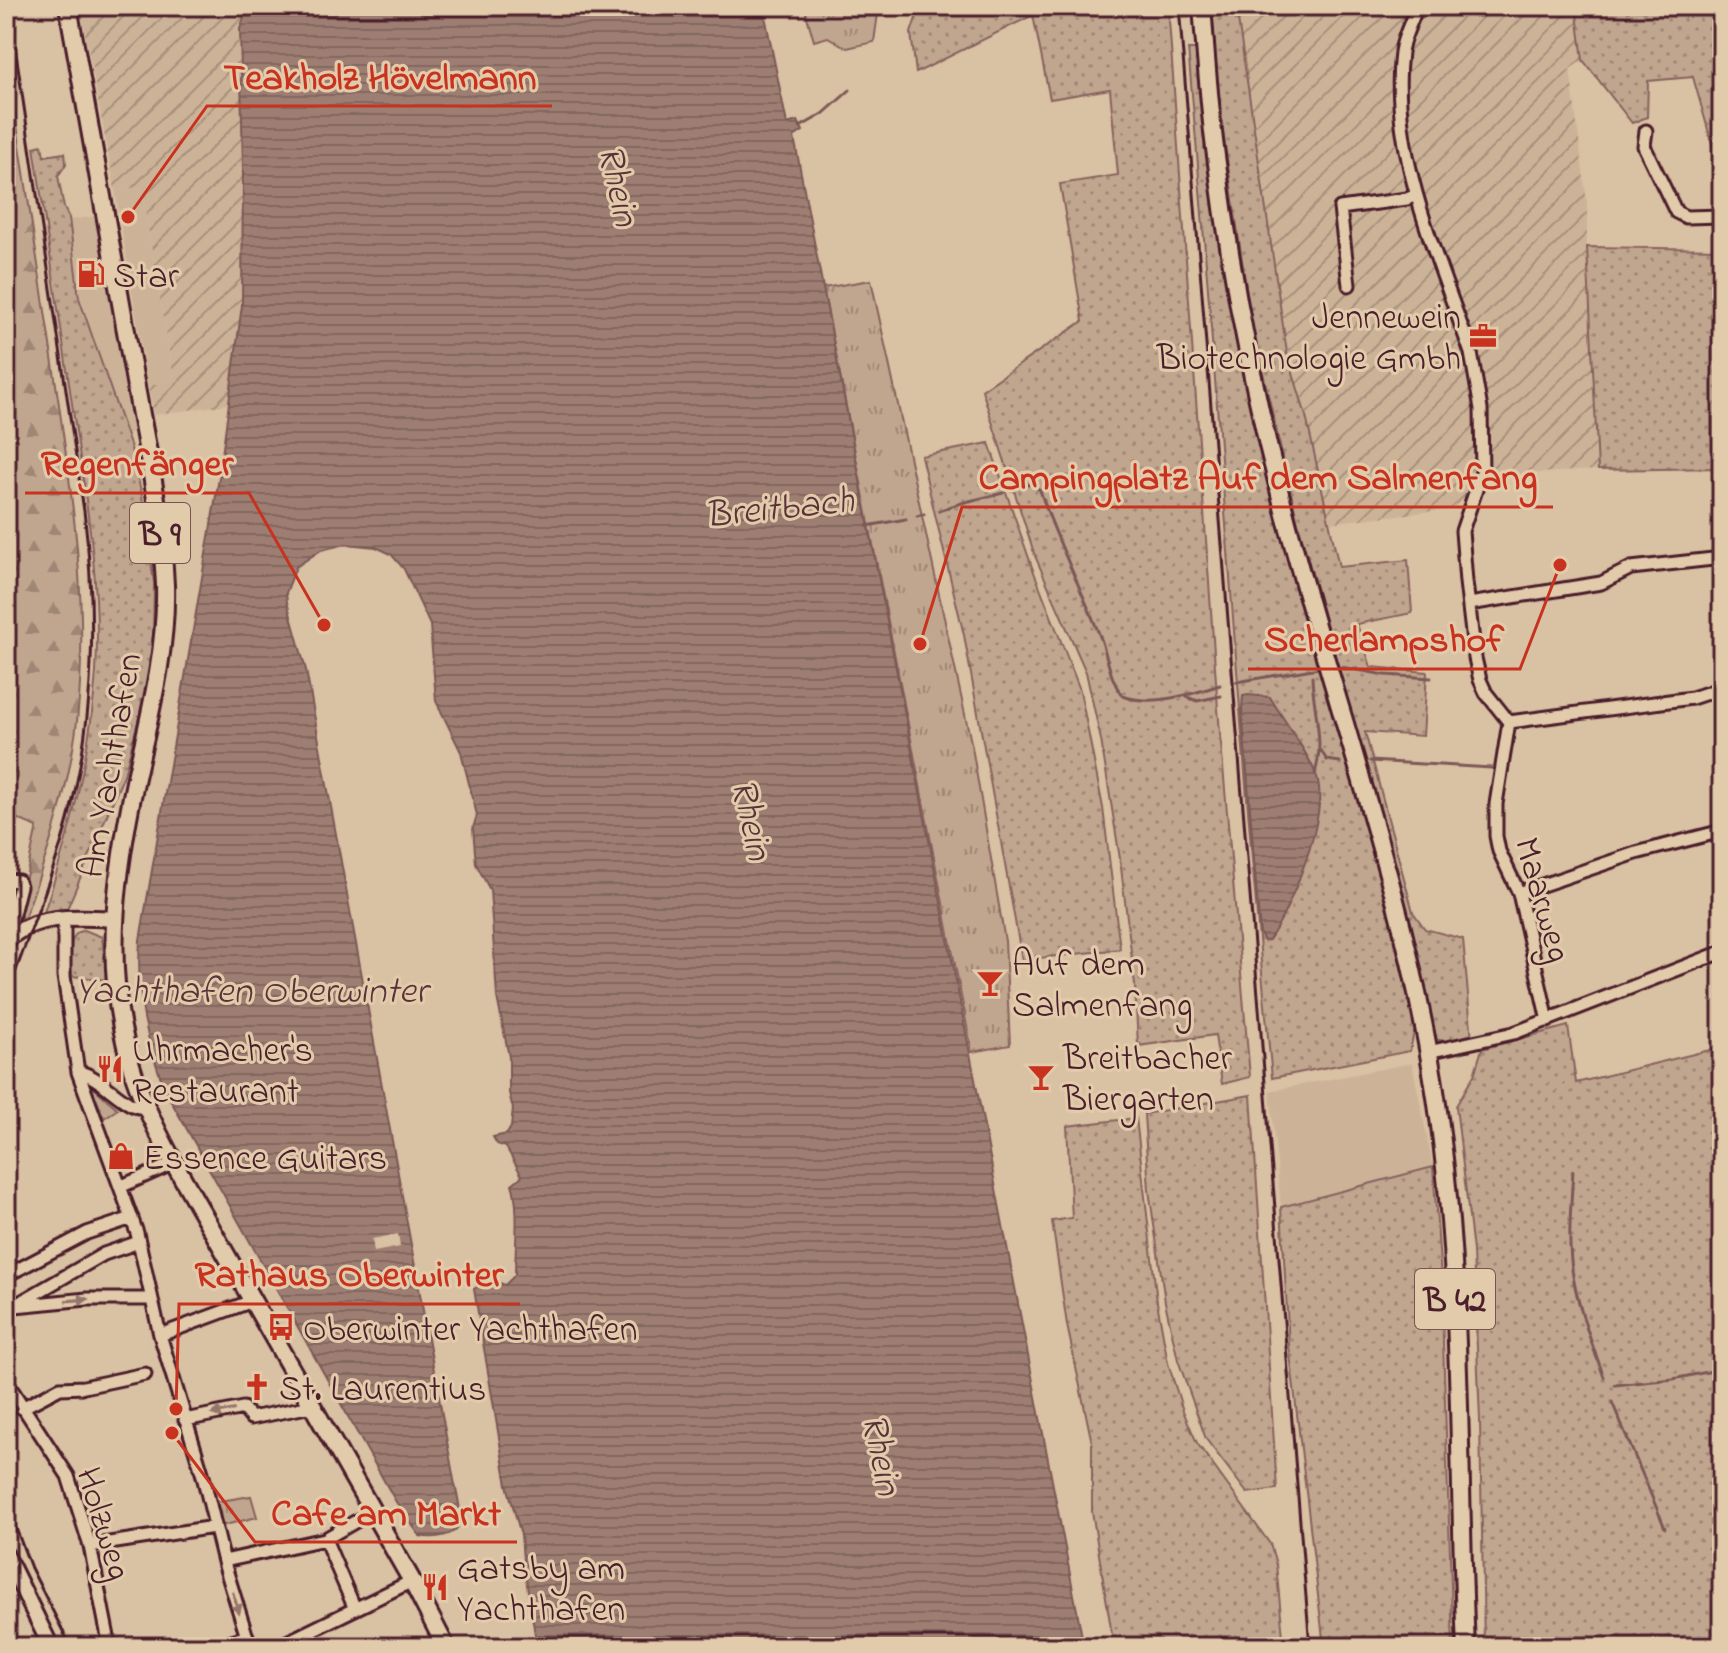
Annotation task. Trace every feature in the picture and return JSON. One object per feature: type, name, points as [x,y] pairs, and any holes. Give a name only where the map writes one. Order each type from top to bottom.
[{"type":"main road","name":"Am Yachthafen","points":[[68,6],[144,432],[163,558],[164,635],[126,827],[114,919],[116,981],[125,1045],[146,1107],[174,1163],[412,1581],[439,1645]]},
{"type":"main road","name":"B 42","points":[[1202,6],[1216,155],[1253,378],[1302,576],[1382,845],[1428,1052],[1448,1188],[1453,1249],[1462,1450],[1466,1647]]},
{"type":"street","points":[[1417,6],[1401,48],[1399,90],[1416,195],[1471,353],[1481,409],[1482,472],[1462,531],[1480,680],[1486,693],[1509,722],[1692,698],[1722,688]]},
{"type":"street","points":[[1646,131],[1644,146],[1676,212],[1686,217],[1722,216]]},
{"type":"street","points":[[1349,285],[1340,208],[1407,199],[1416,195]]},
{"type":"street","points":[[1469,604],[1601,583],[1631,568],[1722,559]]},
{"type":"street","name":"Maarweg","points":[[1509,722],[1494,820],[1499,851],[1519,893],[1548,1021]]},
{"type":"street","points":[[1519,893],[1636,853],[1722,831]]},
{"type":"street","points":[[6,882],[13,879],[20,886],[9,938]]},
{"type":"street","points":[[9,938],[26,926],[64,919],[114,919]]},
{"type":"street","points":[[64,919],[64,976],[78,1072],[132,1218],[150,1299],[248,1642],[214,1647]]},
{"type":"street","points":[[1428,1052],[1514,1033],[1722,952]]},
{"type":"street","points":[[78,1072],[95,1078],[136,1107],[146,1107]]},
{"type":"street","points":[[122,1186],[174,1163]]},
{"type":"street","points":[[15,1271],[87,1233],[132,1218]]},
{"type":"street","points":[[10,1308],[104,1254],[139,1242]]},
{"type":"street","points":[[10,1308],[87,1299],[150,1299]]},
{"type":"street","points":[[160,1335],[252,1301]]},
{"type":"street","points":[[22,1408],[60,1388],[145,1374]]},
{"type":"street","name":"Holzweg","points":[[6,1381],[68,1476],[90,1546],[110,1647]]},
{"type":"street","points":[[184,1416],[243,1408],[251,1418],[312,1406]]},
{"type":"street","points":[[224,1561],[325,1539],[372,1512]]},
{"type":"street","points":[[90,1546],[214,1527]]},
{"type":"street","points":[[325,1539],[355,1609]]},
{"type":"street","points":[[6,1555],[51,1647]]},
{"type":"street","points":[[259,1647],[281,1645],[412,1581]]},
{"type":"shaded area","points":[[80,6],[248,6],[240,29],[242,305],[229,404],[154,415],[148,386],[174,380],[141,187],[115,190]]},
{"type":"shaded area","points":[[1236,6],[1576,6],[1583,60],[1570,69],[1587,203],[1598,470],[1492,475],[1451,509],[1328,523],[1306,416],[1287,353]]},
{"type":"shaded area","points":[[141,186],[174,380],[148,386],[115,190]]},
{"type":"shaded area","points":[[96,216],[133,432],[126,434],[79,298],[69,220]]},
{"type":"shaded area","points":[[1412,1063],[1433,1167],[1281,1207],[1270,1091]]},
{"type":"green space","points":[[804,6],[879,6],[874,42],[847,48],[828,37],[814,41]]},
{"type":"green space","points":[[920,6],[1168,6],[1218,709],[1250,1077],[1222,1084],[1215,1035],[1138,1046],[1135,985],[1120,859],[1101,740],[1086,672],[1035,556],[982,390],[1083,321],[1060,184],[1118,175],[1110,89],[1050,99],[1033,15],[916,73],[911,33]]},
{"type":"green space","points":[[1212,6],[1236,6],[1287,353],[1306,416],[1339,567],[1408,560],[1412,613],[1357,624],[1371,667],[1427,672],[1423,736],[1365,732],[1413,912],[1425,929],[1463,939],[1472,1040],[1434,1039],[1396,874],[1298,523],[1251,321],[1220,112]]},
{"type":"green space","points":[[1576,6],[1722,6],[1722,154],[1715,154],[1693,77],[1648,81],[1647,117],[1632,123],[1583,60]]},
{"type":"green space","points":[[1188,49],[1199,49],[1228,280],[1261,457],[1374,850],[1415,1027],[1410,1051],[1272,1078],[1249,821]],"holes":[[[1270,698],[1318,782],[1264,941],[1260,934],[1242,709]]]},
{"type":"green space","points":[[6,53],[67,458],[77,546],[81,633],[77,721],[69,772],[49,847],[24,920],[18,913],[37,827],[6,814]]},
{"type":"green space","points":[[42,145],[44,156],[65,153],[66,164],[58,176],[69,218],[79,298],[131,448],[142,496],[154,583],[153,635],[147,687],[124,775],[67,909],[43,915],[62,855],[84,765],[96,672],[97,609],[88,516],[34,147]]},
{"type":"green space","points":[[1587,247],[1722,249],[1722,468],[1598,470]]},
{"type":"green space","points":[[871,280],[972,747],[1005,941],[1010,1045],[972,1052],[823,288]]},
{"type":"green space","points":[[989,443],[1032,567],[1080,690],[1103,808],[1120,949],[1022,960],[964,635],[921,456]]},
{"type":"green space","points":[[84,930],[102,937],[107,980],[72,976],[72,942]]},
{"type":"green space","points":[[1568,1026],[1576,1083],[1722,1047],[1722,1647],[1484,1647],[1473,1251],[1456,1106],[1474,1075],[1482,1049]]},
{"type":"green space","points":[[94,1088],[118,1109],[104,1118]]},
{"type":"green space","points":[[1251,1095],[1277,1489],[1247,1493],[1206,1439],[1178,1360],[1165,1302],[1149,1190],[1144,1114]]},
{"type":"green space","points":[[1136,1118],[1157,1302],[1168,1363],[1197,1443],[1270,1544],[1276,1564],[1284,1647],[1114,1647],[1092,1511],[1092,1443],[1067,1325],[1052,1221],[1072,1218],[1067,1126]]},
{"type":"green space","points":[[1433,1167],[1441,1279],[1453,1647],[1324,1647],[1289,1345],[1281,1207]]},
{"type":"green space","points":[[251,1496],[257,1517],[221,1526],[214,1502]]},
{"type":"water","points":[[248,6],[763,6],[787,124],[798,121],[803,131],[794,137],[1084,1647],[537,1647],[521,1535],[507,1485],[474,1289],[490,1279],[505,1285],[515,1275],[516,1216],[512,1184],[522,1176],[506,1147],[497,1144],[493,1137],[507,1134],[513,1109],[509,1093],[509,1057],[497,997],[490,890],[476,864],[473,828],[477,815],[461,752],[436,701],[430,625],[404,569],[391,554],[376,547],[346,544],[321,550],[296,567],[286,593],[306,670],[460,1506],[460,1521],[455,1531],[438,1537],[420,1536],[396,1502],[166,1092],[144,1018],[140,940],[219,478],[242,305],[240,29]]},
{"type":"water","points":[[1243,696],[1270,697],[1313,767],[1319,794],[1318,814],[1306,861],[1278,925],[1269,940],[1264,941],[1260,934],[1242,709]]},
{"type":"pier","points":[[398,1234],[400,1247],[374,1252],[372,1239]]},
{"type":"waterway","points":[[800,127],[823,114],[850,90]]},
{"type":"waterway","name":"Breitbach","points":[[1011,490],[1031,484],[1040,490],[1101,639],[1112,676],[1123,696],[1158,700],[1220,685]]},
{"type":"waterway","name":"Breitbach","points":[[939,511],[1003,493]]},
{"type":"waterway","points":[[917,516],[924,514]]},
{"type":"waterway","name":"Breitbach","points":[[867,526],[906,519]]},
{"type":"waterway","points":[[1341,667],[1385,675],[1431,678]]},
{"type":"waterway","name":"Breitbach","points":[[1236,682],[1319,668]]},
{"type":"waterway","points":[[1312,677],[1319,737],[1315,773]]},
{"type":"waterway","points":[[1187,697],[1197,701],[1221,696]]},
{"type":"waterway","points":[[1321,751],[1327,760],[1340,762]]},
{"type":"waterway","points":[[1370,761],[1492,768]]},
{"type":"waterway","points":[[1573,1171],[1571,1263],[1582,1315],[1604,1377]]},
{"type":"waterway","points":[[1615,1385],[1673,1379],[1722,1369]]},
{"type":"waterway","points":[[1612,1402],[1665,1528]]},
{"type":"railway","points":[[6,999],[54,865],[77,782],[88,705],[92,628],[84,511],[9,6]]},
{"type":"railway","points":[[1179,6],[1310,1647]]},
{"type":"railway","points":[[6,1502],[31,1568],[71,1647]]},
{"type":"place","name":"Teakholz Hövelmann","points":[[128,217]]},
{"type":"place","name":"Star","points":[[91,274]]},
{"type":"place","name":"Jennewein Biotechnologie Gmbh","points":[[1483,336]]},
{"type":"place","name":"Scherlampshof","points":[[1560,565]]},
{"type":"place","name":"Regenfänger","points":[[324,625]]},
{"type":"place","name":"Campingplatz Auf dem Salmenfang","points":[[920,644]]},
{"type":"place","name":"Auf dem Salmenfang","points":[[990,983]]},
{"type":"place","name":"Uhrmacher's Restaurant","points":[[110,1069]]},
{"type":"place","name":"Breitbacher Biergarten","points":[[1041,1077]]},
{"type":"place","name":"Essence Guitars","points":[[121,1156]]},
{"type":"place","name":"Oberwinter Yachthafen","points":[[281,1327]]},
{"type":"place","name":"St. Laurentius","points":[[257,1387]]},
{"type":"place","name":"Rathaus Oberwinter","points":[[176,1409]]},
{"type":"place","name":"Cafe am Markt","points":[[172,1433]]},
{"type":"place","name":"Gatsby am Yachthafen","points":[[435,1587]]},
{"type":"water label","name":"Rhein","points":[[620,185]]},
{"type":"water label","name":"Rhein","points":[[753,819]]},
{"type":"water label","name":"Yachthafen Oberwinter","points":[[251,989]]},
{"type":"water label","name":"Rhein","points":[[883,1454]]}]
